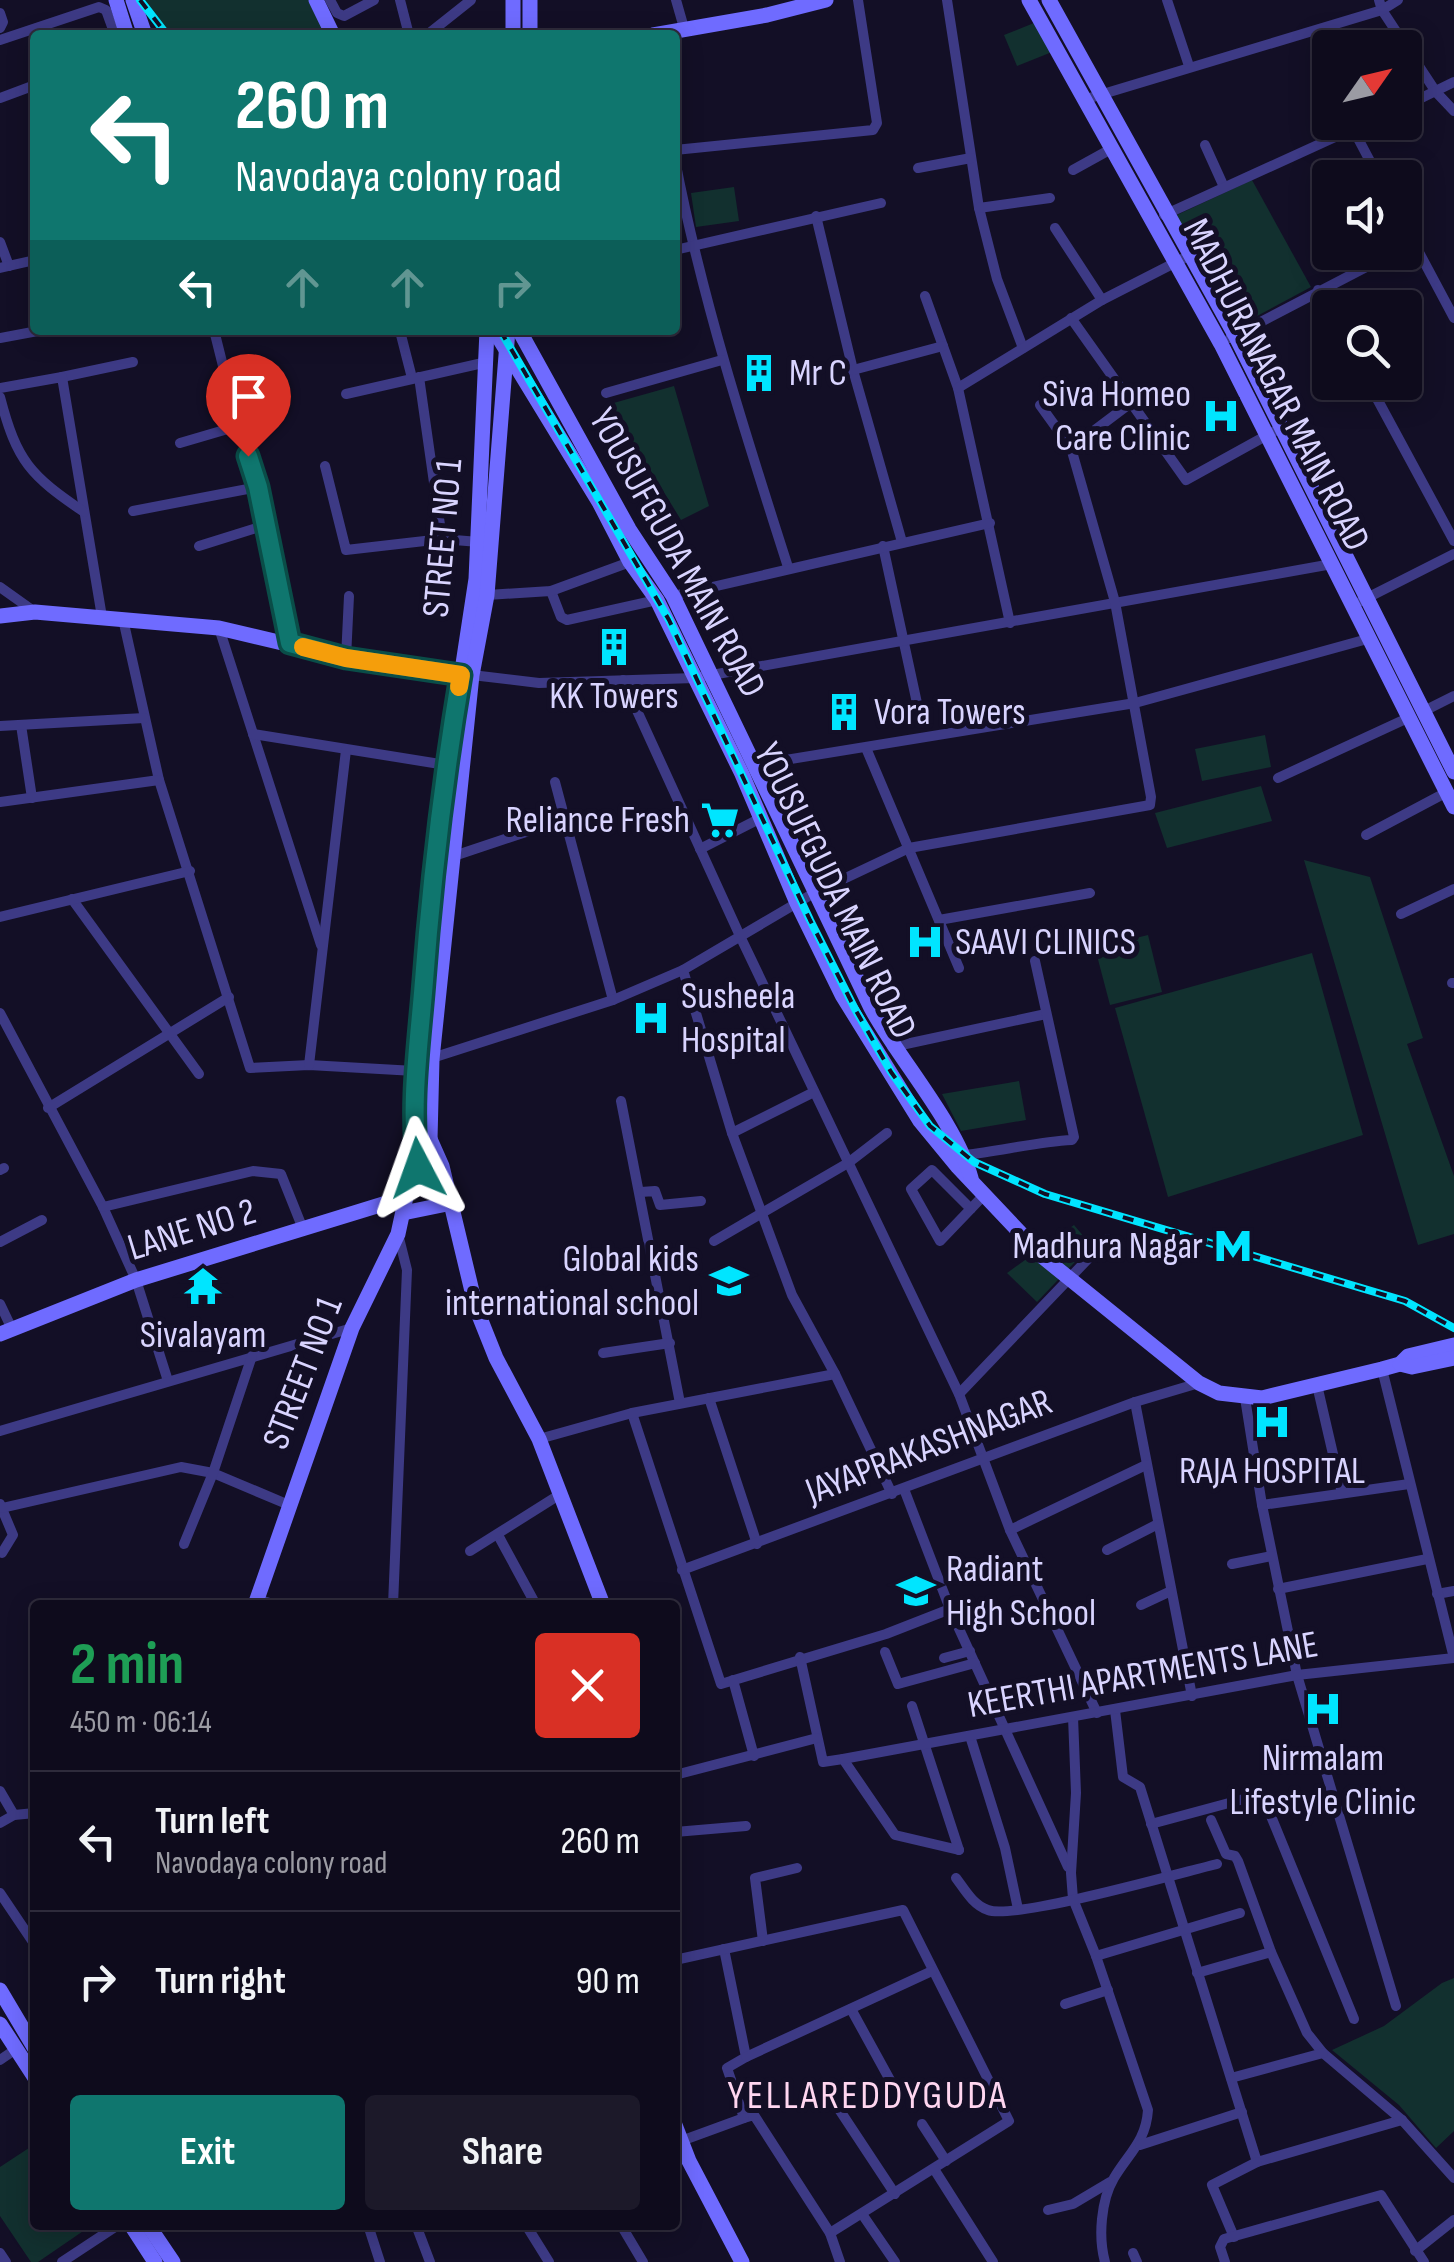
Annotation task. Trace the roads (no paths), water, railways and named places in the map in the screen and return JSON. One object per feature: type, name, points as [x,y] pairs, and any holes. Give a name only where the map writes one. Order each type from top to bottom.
[{"type":"main road","points":[[116,0],[120,30]]},
{"type":"main road","points":[[133,0],[143,30]]},
{"type":"main road","points":[[316,0],[330,30]]},
{"type":"main road","points":[[513,0],[513,30]]},
{"type":"main road","points":[[530,0],[530,30]]},
{"type":"main road","points":[[675,30],[765,7],[826,0]]},
{"type":"main road","name":"MADHURANAGAR MAIN ROAD","points":[[1029,0],[1220,344],[1275,431],[1417,714],[1450,800]]},
{"type":"main road","name":"MADHURANAGAR MAIN ROAD","points":[[1049,0],[1236,335],[1332,564],[1360,602],[1370,638],[1454,772]]},
{"type":"main road","name":"STREET NO 1","points":[[257,1600],[352,1328],[398,1234],[418,1168],[433,860],[446,765],[487,595],[478,542],[490,335]]},
{"type":"main road","name":"YOUSUFGUDA MAIN ROAD","points":[[495,335],[599,502],[630,562],[665,598]]},
{"type":"main road","name":"STREET NO 1","points":[[422,1063],[454,856],[466,675],[483,563],[507,335]]},
{"type":"main road","name":"YOUSUFGUDA MAIN ROAD","points":[[522,335],[620,512],[703,676],[761,818],[842,995],[920,1120],[957,1166],[1044,1258],[1198,1383],[1220,1393],[1262,1398],[1382,1369],[1400,1364],[1408,1356],[1454,1345]]},
{"type":"main road","points":[[0,616],[36,612],[219,628],[346,658],[466,675]]},
{"type":"main road","name":"YOUSUFGUDA MAIN ROAD","points":[[703,676],[754,765],[892,1047],[965,1155],[971,1178]]},
{"type":"main road","points":[[422,1138],[452,1202],[476,1308],[496,1358],[539,1439],[601,1600]]},
{"type":"main road","name":"LANE NO 2","points":[[6,1331],[136,1280],[303,1230],[405,1205],[452,1202]]},
{"type":"main road","name":"YOUSUFGUDA MAIN ROAD","points":[[1400,1364],[1412,1368],[1454,1358]]},
{"type":"main road","points":[[0,1990],[29,2043]]},
{"type":"main road","points":[[0,2024],[29,2043]]},
{"type":"main road","points":[[681,2141],[742,2262]]},
{"type":"main road","points":[[134,2230],[155,2262]]},
{"type":"main road","points":[[151,2230],[173,2262]]},
{"type":"street","points":[[330,0],[337,13],[344,16],[374,0]]},
{"type":"street","points":[[400,0],[408,30]]},
{"type":"street","points":[[433,30],[471,0]]},
{"type":"street","points":[[676,0],[684,28]]},
{"type":"street","points":[[680,149],[873,130],[877,123],[858,0]]},
{"type":"street","points":[[947,0],[979,208],[997,279],[1023,348]]},
{"type":"street","points":[[1168,0],[1189,66]]},
{"type":"street","points":[[1083,100],[1398,0]]},
{"type":"street","points":[[1380,5],[1436,92],[1454,111]]},
{"type":"street","points":[[0,40],[98,7],[106,10],[119,30]]},
{"type":"street","points":[[0,13],[0,28]]},
{"type":"street","points":[[1422,98],[1454,82]]},
{"type":"street","points":[[0,98],[30,87]]},
{"type":"street","points":[[1153,220],[1328,140]]},
{"type":"street","points":[[1204,145],[1224,186]]},
{"type":"street","points":[[1073,170],[1111,150]]},
{"type":"street","points":[[918,168],[971,158]]},
{"type":"street","points":[[680,186],[722,360],[788,568]]},
{"type":"street","points":[[979,208],[1050,198]]},
{"type":"street","points":[[680,249],[881,203]]},
{"type":"street","points":[[816,216],[853,370],[902,542]]},
{"type":"street","points":[[1055,228],[1102,300]]},
{"type":"street","points":[[0,242],[5,267],[30,261]]},
{"type":"street","points":[[958,388],[1102,300],[1192,254]]},
{"type":"street","points":[[1422,265],[1454,318]]},
{"type":"street","points":[[1318,290],[1359,270]]},
{"type":"street","points":[[1220,344],[1312,293]]},
{"type":"street","points":[[925,296],[958,388],[1010,623]]},
{"type":"street","points":[[1071,318],[1186,480],[1275,431]]},
{"type":"street","points":[[0,338],[30,332]]},
{"type":"street","points":[[215,335],[258,487],[290,643]]},
{"type":"street","points":[[401,335],[416,378],[442,539]]},
{"type":"street","points":[[853,370],[943,346]]},
{"type":"street","points":[[606,393],[722,360]]},
{"type":"street","points":[[0,388],[133,362]]},
{"type":"street","points":[[346,394],[487,362]]},
{"type":"street","points":[[62,377],[102,616]]},
{"type":"street","points":[[0,397],[16,446],[36,478],[84,512]]},
{"type":"street","points":[[1378,400],[1454,541]]},
{"type":"street","points":[[1071,448],[1132,402]]},
{"type":"street","points":[[123,618],[159,780],[250,1068],[422,1063],[612,1000],[683,970],[814,893],[909,848],[1150,806],[1152,798],[1114,602],[1071,448],[1040,405]]},
{"type":"street","points":[[180,442],[238,426]]},
{"type":"street","points":[[325,466],[346,550],[442,539],[478,542]]},
{"type":"street","points":[[133,511],[258,487]]},
{"type":"street","points":[[551,591],[561,617],[567,620],[990,522]]},
{"type":"street","points":[[199,546],[266,526]]},
{"type":"street","points":[[883,546],[920,717]]},
{"type":"street","points":[[1360,602],[1454,554]]},
{"type":"street","points":[[487,595],[551,591],[630,562]]},
{"type":"street","points":[[466,675],[539,682],[703,676],[1332,564]]},
{"type":"street","points":[[0,586],[36,612]]},
{"type":"street","points":[[346,658],[348,596]]},
{"type":"street","points":[[219,628],[322,945]]},
{"type":"street","points":[[754,765],[1135,704],[1370,638]]},
{"type":"street","points":[[623,680],[740,936],[959,1394],[1010,1530],[1097,1713]]},
{"type":"street","points":[[1278,778],[1454,696]]},
{"type":"street","points":[[0,726],[144,718]]},
{"type":"street","points":[[21,725],[32,798]]},
{"type":"street","points":[[253,734],[446,765]]},
{"type":"street","points":[[866,748],[959,968]]},
{"type":"street","points":[[310,1066],[346,750]]},
{"type":"street","points":[[0,802],[159,780]]},
{"type":"street","points":[[555,782],[612,1000]]},
{"type":"street","points":[[1366,835],[1450,800]]},
{"type":"street","points":[[700,849],[761,818]]},
{"type":"street","points":[[454,856],[565,819]]},
{"type":"street","points":[[0,917],[190,870]]},
{"type":"street","points":[[1400,914],[1454,888]]},
{"type":"street","points":[[939,920],[1090,893]]},
{"type":"street","points":[[72,899],[200,1074]]},
{"type":"street","points":[[965,1155],[1072,1140],[1074,1134],[1034,961]]},
{"type":"street","points":[[683,970],[732,1133],[792,1295],[892,1494]]},
{"type":"street","points":[[48,1108],[228,998]]},
{"type":"street","points":[[0,1013],[136,1280],[168,1381]]},
{"type":"street","points":[[892,1047],[1046,1014]]},
{"type":"street","points":[[732,1133],[814,1092]]},
{"type":"street","points":[[620,1101],[680,1403]]},
{"type":"street","points":[[714,1241],[848,1163],[886,1133]]},
{"type":"street","points":[[971,1209],[932,1170],[910,1189],[940,1241],[971,1209],[985,1194]]},
{"type":"street","points":[[102,1208],[253,1171],[281,1174],[303,1230]]},
{"type":"street","points":[[641,1192],[655,1191],[660,1205],[701,1201]]},
{"type":"street","points":[[0,1242],[42,1220]]},
{"type":"street","points":[[393,1600],[407,1270],[398,1234]]},
{"type":"street","points":[[959,1394],[1106,1239]]},
{"type":"street","points":[[0,1304],[6,1331]]},
{"type":"street","points":[[0,1430],[352,1328]]},
{"type":"street","points":[[603,1353],[670,1343]]},
{"type":"street","points":[[184,1544],[213,1473],[252,1356]]},
{"type":"street","points":[[1382,1369],[1454,1658]]},
{"type":"street","points":[[539,1439],[632,1413],[835,1374]]},
{"type":"street","name":"JAYAPRAKASHNAGAR","points":[[682,1570],[1135,1402],[1198,1383]]},
{"type":"street","points":[[1317,1385],[1342,1494]]},
{"type":"street","points":[[710,1398],[758,1544]]},
{"type":"street","points":[[1244,1398],[1296,1675],[1396,2006]]},
{"type":"street","points":[[1135,1402],[1192,1696]]},
{"type":"street","points":[[632,1413],[682,1570],[754,1756]]},
{"type":"street","points":[[1010,1530],[1146,1465]]},
{"type":"street","points":[[2,1552],[14,1535],[1,1506],[181,1468],[213,1473],[289,1505]]},
{"type":"street","points":[[1262,1505],[1409,1484]]},
{"type":"street","points":[[904,1489],[950,1609],[1071,1873]]},
{"type":"street","points":[[470,1551],[559,1496]]},
{"type":"street","points":[[1107,1550],[1158,1524]]},
{"type":"street","points":[[498,1535],[533,1600]]},
{"type":"street","points":[[1232,1564],[1272,1556]]},
{"type":"street","points":[[1278,1589],[1428,1559]]},
{"type":"street","points":[[1141,1605],[1171,1591]]},
{"type":"street","points":[[1437,1594],[1454,1591]]},
{"type":"street","points":[[728,1682],[886,1634],[950,1609]]},
{"type":"street","points":[[885,1652],[898,1684],[949,1657],[973,1657]]},
{"type":"street","points":[[800,1658],[823,1762],[843,1759],[895,1834],[959,1850],[912,1706]]},
{"type":"street","name":"KEERTHI APARTMENTS LANE","points":[[843,1759],[1296,1675],[1454,1658]]},
{"type":"street","points":[[1115,1710],[1123,1777],[1140,1787],[1257,2162]]},
{"type":"street","points":[[1073,1716],[1073,1899],[1148,2110],[1140,2145],[1111,2182],[1104,2203],[1105,2262]]},
{"type":"street","points":[[970,1736],[1005,1848],[1018,1910]]},
{"type":"street","points":[[680,1774],[816,1738]]},
{"type":"street","points":[[0,1791],[14,1815]]},
{"type":"street","points":[[1151,1824],[1255,1796],[1264,1799],[1354,2020]]},
{"type":"street","points":[[0,1823],[30,1811]]},
{"type":"street","points":[[1211,1820],[1219,1845],[1238,1860],[1271,1952],[1307,2033],[1323,2053],[1402,2120],[1454,2178]]},
{"type":"street","points":[[680,1832],[746,1826]]},
{"type":"street","points":[[956,1878],[982,1908],[997,1912],[1073,1899],[1217,1864]]},
{"type":"street","points":[[763,1941],[755,1878],[797,1868]]},
{"type":"street","points":[[0,1892],[30,1937]]},
{"type":"street","points":[[680,1959],[903,1910],[1009,2121],[830,2233]]},
{"type":"street","points":[[1096,1956],[1240,1913]]},
{"type":"street","points":[[724,1950],[746,2057]]},
{"type":"street","points":[[1197,1973],[1271,1952]]},
{"type":"street","points":[[744,2118],[726,2068],[932,1971]]},
{"type":"street","points":[[1065,2004],[1108,1990]]},
{"type":"street","points":[[851,2009],[890,2080]]},
{"type":"street","points":[[0,2060],[29,2043]]},
{"type":"street","points":[[1231,2078],[1323,2053]]},
{"type":"street","points":[[825,2088],[895,2194]]},
{"type":"street","points":[[1140,2145],[1242,2112]]},
{"type":"street","points":[[681,2141],[754,2115],[830,2233],[840,2262]]},
{"type":"street","points":[[1234,2237],[1212,2186],[1257,2162],[1402,2120]]},
{"type":"street","points":[[922,2124],[946,2162]]},
{"type":"street","points":[[934,2168],[992,2262]]},
{"type":"street","points":[[1048,2210],[1073,2204],[1111,2182]]},
{"type":"street","points":[[1225,2262],[1220,2244],[1224,2239],[1381,2195],[1424,2262]]},
{"type":"street","points":[[862,2214],[895,2262]]},
{"type":"street","points":[[1416,2251],[1454,2220]]},
{"type":"street","points":[[62,2262],[110,2230]]},
{"type":"street","points":[[370,2230],[380,2262]]},
{"type":"street","points":[[418,2230],[430,2262]]},
{"type":"street","points":[[529,2230],[549,2262]]},
{"type":"street","points":[[624,2230],[643,2262]]},
{"type":"street","points":[[0,2254],[6,2262]]},
{"type":"railway","points":[[140,0],[163,30]]},
{"type":"railway","points":[[503,335],[669,620],[855,1009],[891,1072],[930,1126],[974,1162],[1045,1194],[1405,1301],[1454,1328]]},
{"type":"place","name":"Mr C","points":[[759,373]]},
{"type":"place","name":"Siva Homeo Care Clinic","points":[[1221,416]]},
{"type":"place","name":"KK Towers","points":[[614,647]]},
{"type":"place","name":"Vora Towers","points":[[844,712]]},
{"type":"place","name":"Reliance Fresh","points":[[720,820]]},
{"type":"place","name":"SAAVI CLINICS","points":[[925,942]]},
{"type":"place","name":"Susheela Hospital","points":[[651,1018]]},
{"type":"place","name":"Madhura Nagar","points":[[1233,1246]]},
{"type":"place","name":"Global kids international school","points":[[729,1281]]},
{"type":"place","name":"Sivalayam","points":[[203,1286]]},
{"type":"place","name":"RAJA HOSPITAL","points":[[1272,1422]]},
{"type":"place","name":"Radiant High School","points":[[916,1591]]},
{"type":"place","name":"Nirmalam Lifestyle Clinic","points":[[1323,1709]]},
{"type":"district","name":"YELLAREDDYGUDA","points":[[868,2096]]}]
